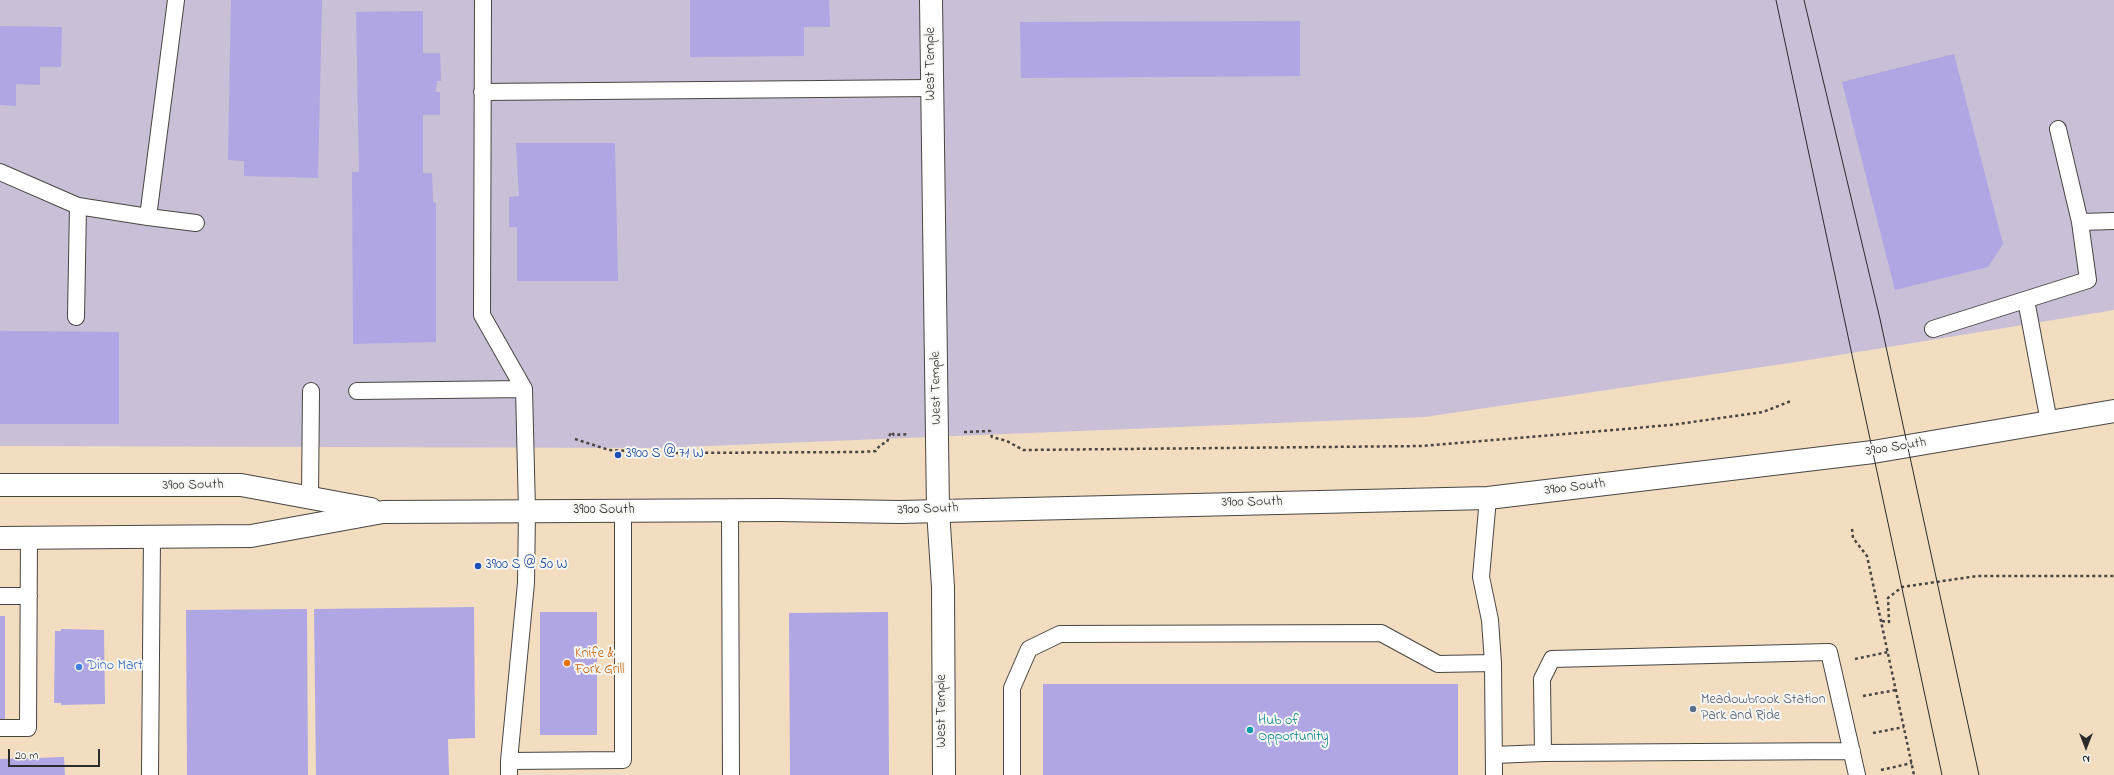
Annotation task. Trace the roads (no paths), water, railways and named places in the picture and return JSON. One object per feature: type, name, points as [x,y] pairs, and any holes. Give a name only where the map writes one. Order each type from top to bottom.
[{"type":"main road","name":"West Temple","points":[[931,0],[938,510],[943,587],[944,775]]},
{"type":"main road","name":"3900 South","points":[[0,538],[250,536],[383,512],[730,510],[900,512],[1488,498],[1873,452],[2114,411]]},
{"type":"main road","name":"3900 South","points":[[0,485],[241,485],[383,512]]},
{"type":"lane","points":[[148,217],[176,0]]},
{"type":"lane","points":[[483,0],[482,315],[524,388],[527,511],[526,583],[509,768],[623,760],[623,511]]},
{"type":"lane","points":[[482,92],[932,88]]},
{"type":"lane","points":[[1933,329],[2088,280],[2080,222],[2058,129]]},
{"type":"lane","points":[[0,172],[78,206],[196,223]]},
{"type":"lane","points":[[76,317],[78,206]]},
{"type":"lane","points":[[2080,222],[2114,221]]},
{"type":"lane","points":[[2026,300],[2049,422]]},
{"type":"lane","points":[[357,391],[524,388]]},
{"type":"lane","points":[[310,498],[311,391]]},
{"type":"lane","points":[[1488,498],[1481,577],[1490,620],[1493,663],[1494,775]]},
{"type":"lane","points":[[730,510],[731,775]]},
{"type":"lane","points":[[0,728],[28,728],[29,537]]},
{"type":"lane","points":[[150,775],[152,537]]},
{"type":"lane","points":[[0,596],[29,596]]},
{"type":"lane","points":[[1012,775],[1012,688],[1029,649],[1060,634],[1381,633],[1438,664],[1493,663]]},
{"type":"lane","points":[[1543,753],[1542,679],[1552,660],[1829,652],[1857,775]]},
{"type":"lane","points":[[1494,755],[1850,744]]},
{"type":"tram line","points":[[1776,0],[1942,775]]},
{"type":"tram line","points":[[1804,0],[1880,319],[1979,775]]},
{"type":"place","name":"3900 S @ 71 W","points":[[618,455]]},
{"type":"place","name":"3900 S @ 50 W","points":[[478,566]]},
{"type":"place","name":"Knife & Fork Grill","points":[[567,663]]},
{"type":"place","name":"Dino Mart","points":[[79,667]]},
{"type":"place","name":"Meadowbrook Station Park and Ride","points":[[1693,709]]},
{"type":"place","name":"Hub of Opportunity","points":[[1250,730]]}]
